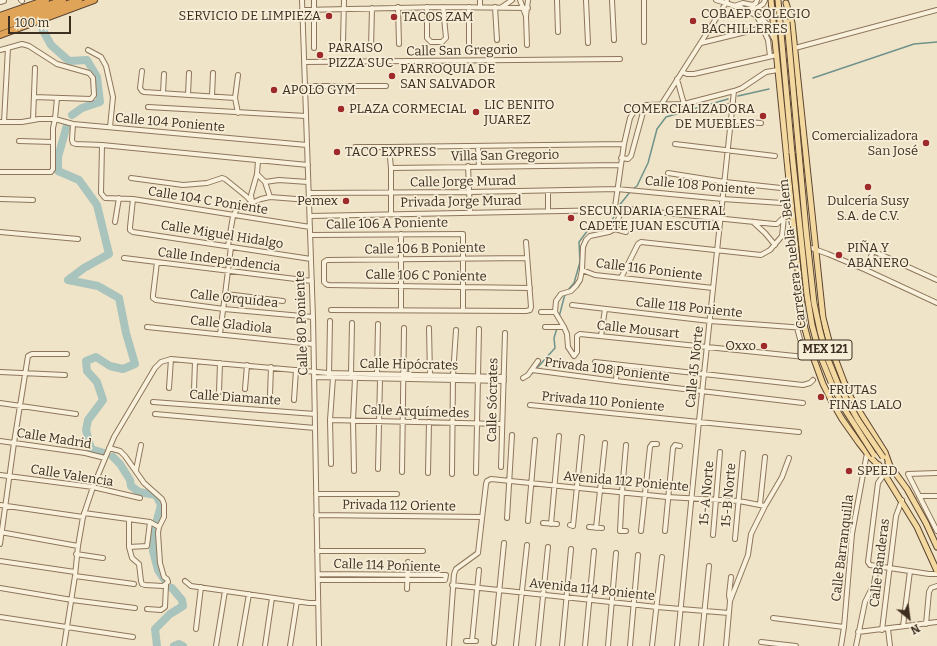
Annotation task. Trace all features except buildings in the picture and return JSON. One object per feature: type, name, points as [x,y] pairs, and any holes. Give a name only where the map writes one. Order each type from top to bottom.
[{"type":"highway","points":[[0,16],[46,0]]},
{"type":"highway","points":[[0,22],[63,0]]},
{"type":"highway","points":[[0,28],[79,0]]},
{"type":"highway","points":[[0,35],[94,0]]},
{"type":"main road","points":[[771,0],[793,224],[805,328],[823,384],[842,419],[867,453],[880,467]]},
{"type":"main road","name":"Carretera Puebla - Belem","points":[[778,0],[792,153],[812,325],[820,355],[833,387],[880,467],[902,499],[925,542],[937,571]]},
{"type":"main road","points":[[786,2],[792,23],[824,318],[837,367],[851,398],[885,452],[890,466]]},
{"type":"main road","name":"Carretera Puebla - Belem","points":[[786,2],[786,22],[814,303],[827,357],[838,384],[858,420],[907,490],[936,540],[937,547]]},
{"type":"main road","points":[[793,224],[801,227],[813,224]]},
{"type":"main road","points":[[798,271],[809,267],[818,271]]},
{"type":"street","name":"Calle 80 Poniente","points":[[302,0],[313,317],[319,646]]},
{"type":"street","points":[[314,0],[314,48]]},
{"type":"street","points":[[343,43],[344,0]]},
{"type":"street","points":[[480,0],[480,7]]},
{"type":"street","points":[[502,7],[512,0]]},
{"type":"street","points":[[520,0],[525,8],[527,45]]},
{"type":"street","points":[[525,8],[528,0]]},
{"type":"street","points":[[557,0],[558,32]]},
{"type":"street","points":[[586,0],[588,43]]},
{"type":"street","points":[[612,0],[614,40]]},
{"type":"street","points":[[644,0],[644,42]]},
{"type":"street","points":[[716,0],[750,9],[757,8],[763,4],[765,0]]},
{"type":"street","points":[[734,6],[743,3],[753,5],[757,0]]},
{"type":"street","points":[[661,105],[726,2]]},
{"type":"street","points":[[302,10],[427,7],[525,8]]},
{"type":"street","points":[[427,7],[427,38],[431,42],[442,42],[446,38],[443,7]]},
{"type":"street","points":[[469,7],[469,47]]},
{"type":"street","points":[[495,7],[497,40]]},
{"type":"street","points":[[371,48],[372,8]]},
{"type":"street","points":[[398,8],[398,44]]},
{"type":"street","points":[[742,8],[757,16],[767,24],[776,43]]},
{"type":"street","points":[[795,48],[937,10]]},
{"type":"street","points":[[757,16],[768,40],[770,56]]},
{"type":"street","points":[[700,43],[762,28]]},
{"type":"street","points":[[0,50],[22,44],[29,46],[57,64],[88,73],[93,78],[93,97],[88,99],[34,97]]},
{"type":"street","points":[[2,122],[8,48]]},
{"type":"street","points":[[88,50],[101,57],[106,66],[113,96],[110,127]]},
{"type":"street","points":[[682,72],[694,74],[777,55]]},
{"type":"street","name":"Calle San Gregorio","points":[[304,62],[620,59]]},
{"type":"street","points":[[33,120],[35,68]]},
{"type":"street","points":[[617,188],[621,158],[630,118],[635,110],[645,105],[684,104],[734,91],[742,88],[766,72],[778,70]]},
{"type":"street","points":[[142,71],[140,88],[142,91],[235,98]]},
{"type":"street","points":[[188,95],[189,73]]},
{"type":"street","points":[[212,96],[213,73]]},
{"type":"street","points":[[163,93],[164,74]]},
{"type":"street","points":[[238,75],[235,98],[238,113]]},
{"type":"street","points":[[678,79],[684,104]]},
{"type":"street","points":[[304,86],[386,86]]},
{"type":"street","name":"Calle 15 Norte","points":[[677,646],[734,91]]},
{"type":"street","points":[[0,172],[51,172],[53,169],[53,128],[57,98]]},
{"type":"street","points":[[621,158],[628,158],[631,156],[645,105]]},
{"type":"street","points":[[712,112],[732,105]]},
{"type":"street","points":[[148,107],[306,116]]},
{"type":"street","name":"Calle 104 Poniente","points":[[2,122],[55,119],[73,124],[307,145]]},
{"type":"street","points":[[731,120],[761,123]]},
{"type":"street","points":[[73,124],[73,143],[308,165]]},
{"type":"street","points":[[19,140],[53,142]]},
{"type":"street","points":[[355,147],[624,144]]},
{"type":"street","points":[[675,144],[775,156]]},
{"type":"street","name":"Calle 104 C Poniente","points":[[102,145],[102,193],[105,198],[134,199],[233,216],[310,227]]},
{"type":"street","points":[[478,146],[479,166]]},
{"type":"street","points":[[389,147],[392,214]]},
{"type":"street","points":[[253,203],[251,194],[257,174],[258,161]]},
{"type":"street","name":"Villa San Gregorio","points":[[391,168],[620,165]]},
{"type":"street","points":[[468,166],[470,212]]},
{"type":"street","points":[[668,173],[725,182],[781,188]]},
{"type":"street","points":[[257,174],[265,182],[270,197]]},
{"type":"street","points":[[131,178],[183,185],[207,183],[222,178],[253,203]]},
{"type":"street","points":[[265,182],[279,180],[308,182]]},
{"type":"street","name":"Calle Jorge Murad","points":[[309,193],[548,191],[617,188]]},
{"type":"street","name":"Calle 108 Poniente","points":[[617,188],[723,199],[782,203]]},
{"type":"street","name":"Privada Jorge Murad","points":[[310,216],[548,210],[613,210],[615,207],[617,188]]},
{"type":"street","points":[[548,191],[548,210]]},
{"type":"street","points":[[220,334],[226,294],[229,246],[233,216],[237,209],[270,197],[309,200]]},
{"type":"street","points":[[115,222],[119,198]]},
{"type":"street","points":[[0,199],[33,200]]},
{"type":"street","name":"Calle Miguel Hidalgo","points":[[134,199],[130,227],[130,230],[133,232],[310,259]]},
{"type":"street","points":[[616,229],[622,210],[627,209],[777,224],[784,217],[792,214]]},
{"type":"street","points":[[621,278],[639,242],[761,255],[775,245],[782,236],[784,217]]},
{"type":"street","points":[[752,222],[765,233],[775,245]]},
{"type":"street","points":[[564,327],[555,312],[556,301],[561,294],[571,290],[580,280],[583,247],[586,240],[590,236],[616,229],[626,232]]},
{"type":"street","points":[[0,232],[78,238]]},
{"type":"street","points":[[401,234],[401,310]]},
{"type":"street","name":"Calle 106 A Poniente","points":[[310,235],[463,234],[463,258]]},
{"type":"street","points":[[331,310],[530,310],[530,288],[526,242]]},
{"type":"street","points":[[795,242],[866,270],[937,303]]},
{"type":"street","points":[[866,270],[873,251],[937,280]]},
{"type":"street","name":"Calle Independencia","points":[[124,258],[312,281]]},
{"type":"street","points":[[463,258],[463,310]]},
{"type":"street","name":"Calle 106 B Poniente","points":[[324,282],[324,262],[327,260],[527,258]]},
{"type":"street","name":"Calle Orquídea","points":[[157,262],[153,295],[156,300],[224,309],[313,317]]},
{"type":"street","name":"Calle 116 Poniente","points":[[582,270],[595,275],[713,288]]},
{"type":"street","name":"Calle 106 C Poniente","points":[[324,282],[328,285],[530,288]]},
{"type":"street","points":[[226,294],[283,300]]},
{"type":"street","name":"Calle 118 Poniente","points":[[572,305],[710,321],[805,328]]},
{"type":"street","points":[[601,336],[605,309]]},
{"type":"street","points":[[541,312],[555,312]]},
{"type":"street","points":[[330,321],[331,464]]},
{"type":"street","points":[[351,374],[352,323]]},
{"type":"street","points":[[377,374],[378,324]]},
{"type":"street","name":"Calle Gladiola","points":[[147,326],[313,344]]},
{"type":"street","points":[[545,327],[564,327]]},
{"type":"street","name":"Calle Mousart","points":[[564,327],[567,334],[568,347],[574,356],[577,352],[577,336],[580,334],[805,357],[813,356]]},
{"type":"street","points":[[402,472],[404,421],[404,328]]},
{"type":"street","points":[[429,328],[430,375]]},
{"type":"street","points":[[797,328],[805,357]]},
{"type":"street","points":[[476,473],[479,329]]},
{"type":"street","points":[[452,474],[453,378],[456,330]]},
{"type":"street","name":"Calle Sócrates","points":[[501,467],[505,333]]},
{"type":"street","points":[[0,544],[2,506],[10,477],[28,356],[32,354],[67,354]]},
{"type":"street","points":[[64,646],[72,600],[76,554],[84,515],[93,487],[114,437],[155,368],[166,360],[172,359],[169,388]]},
{"type":"street","name":"Calle Hipócrates","points":[[172,359],[314,372],[330,377],[355,378],[377,374],[404,374],[430,375],[479,381],[504,379]]},
{"type":"street","points":[[194,390],[195,361]]},
{"type":"street","name":"Privada 108 Poniente","points":[[523,378],[528,375],[538,361]]},
{"type":"street","points":[[595,362],[803,385],[810,384],[813,380]]},
{"type":"street","points":[[219,392],[220,363]]},
{"type":"street","points":[[245,389],[247,365]]},
{"type":"street","points":[[616,382],[617,365]]},
{"type":"street","points":[[270,395],[271,368]]},
{"type":"street","points":[[294,400],[296,370]]},
{"type":"street","name":"Privada 108 Poniente","points":[[532,370],[616,382],[803,403]]},
{"type":"street","points":[[0,372],[65,375]]},
{"type":"street","name":"Calle Hipócrates","points":[[314,378],[351,374],[371,376],[380,379],[453,378],[479,376],[504,379]]},
{"type":"street","points":[[354,471],[355,378]]},
{"type":"street","points":[[378,469],[380,379]]},
{"type":"street","name":"Calle Diamante","points":[[153,402],[315,414]]},
{"type":"street","points":[[0,403],[76,414]]},
{"type":"street","name":"Privada 110 Poniente","points":[[530,405],[799,432]]},
{"type":"street","points":[[155,414],[315,428]]},
{"type":"street","name":"Calle Arquímedes","points":[[330,420],[502,424]]},
{"type":"street","points":[[428,473],[429,422]]},
{"type":"street","points":[[506,518],[512,435]]},
{"type":"street","points":[[551,524],[559,436]]},
{"type":"street","points":[[572,525],[582,437]]},
{"type":"street","name":"Calle Madrid","points":[[0,440],[85,453],[105,458]]},
{"type":"street","points":[[528,521],[535,440]]},
{"type":"street","points":[[596,528],[605,443]]},
{"type":"street","points":[[642,531],[644,494],[650,445],[657,444]]},
{"type":"street","points":[[136,470],[141,445]]},
{"type":"street","points":[[626,445],[620,530],[626,531]]},
{"type":"street","points":[[665,531],[673,446],[680,446]]},
{"type":"street","points":[[109,448],[120,451],[125,456],[144,483],[162,499],[164,504],[164,517],[158,533],[158,552],[162,570],[168,582],[166,585],[165,607],[161,610],[147,609]]},
{"type":"street","name":"15-A Norte","points":[[713,535],[720,452]]},
{"type":"street","name":"15-B Norte","points":[[735,538],[743,453]]},
{"type":"street","name":"Calle Barranquilla","points":[[841,646],[852,534],[867,453]]},
{"type":"street","points":[[762,505],[766,457]]},
{"type":"street","points":[[730,601],[748,555],[751,534],[762,505],[782,477],[789,458]]},
{"type":"street","points":[[885,473],[878,483],[868,562],[870,565],[937,574]]},
{"type":"street","points":[[937,473],[908,474],[919,496],[935,521],[937,531]]},
{"type":"street","name":"Calle Valencia","points":[[0,475],[93,487],[140,498]]},
{"type":"street","name":"Avenida 112 Poniente","points":[[482,517],[487,481],[491,479],[508,482],[762,505]]},
{"type":"street","points":[[316,494],[397,494]]},
{"type":"street","points":[[919,496],[937,496]]},
{"type":"street","name":"Calle Banderas","points":[[882,630],[896,516],[902,499]]},
{"type":"street","points":[[2,506],[129,519],[150,522],[159,527]]},
{"type":"street","name":"Privada 112 Oriente","points":[[316,515],[482,517]]},
{"type":"street","points":[[448,645],[454,574],[456,569],[478,553],[482,517]]},
{"type":"street","points":[[129,519],[129,547],[132,558],[139,564],[140,581],[142,584],[162,587],[166,585]]},
{"type":"street","points":[[129,547],[147,546],[150,522]]},
{"type":"street","points":[[544,523],[557,524]]},
{"type":"street","points":[[589,527],[602,528]]},
{"type":"street","points":[[1,532],[78,546]]},
{"type":"street","points":[[494,643],[498,590],[504,543]]},
{"type":"street","points":[[516,645],[527,545]]},
{"type":"street","points":[[538,646],[548,547]]},
{"type":"street","points":[[562,646],[565,598],[571,549]]},
{"type":"street","points":[[317,552],[423,550]]},
{"type":"street","points":[[585,646],[594,551]]},
{"type":"street","points":[[608,646],[616,553]]},
{"type":"street","points":[[76,554],[103,558]]},
{"type":"street","points":[[630,646],[638,555]]},
{"type":"street","points":[[652,646],[662,557]]},
{"type":"street","points":[[0,561],[134,584]]},
{"type":"street","points":[[407,589],[408,562]]},
{"type":"street","points":[[701,646],[709,566]]},
{"type":"street","points":[[856,646],[864,602],[874,584],[876,566]]},
{"type":"street","points":[[466,641],[474,641],[479,570]]},
{"type":"street","points":[[903,626],[910,571]]},
{"type":"street","name":"Calle 114 Poniente","points":[[318,574],[446,575],[445,580],[318,580]]},
{"type":"street","points":[[357,574],[357,580]]},
{"type":"street","points":[[385,574],[385,580]]},
{"type":"street","points":[[726,646],[731,577]]},
{"type":"street","points":[[185,581],[191,586],[318,603]]},
{"type":"street","name":"Avenida 114 Poniente","points":[[452,585],[565,598],[729,613]]},
{"type":"street","points":[[926,624],[929,592],[931,588],[937,586]]},
{"type":"street","points":[[196,629],[201,587]]},
{"type":"street","points":[[0,588],[72,600],[135,608]]},
{"type":"street","points":[[216,646],[225,591]]},
{"type":"street","points":[[240,646],[249,594]]},
{"type":"street","points":[[265,646],[272,598]]},
{"type":"street","points":[[290,646],[297,601]]},
{"type":"street","points":[[0,617],[133,637]]},
{"type":"street","points":[[773,618],[844,627]]},
{"type":"street","points":[[858,632],[937,622]]},
{"type":"street","points":[[888,629],[890,646]]},
{"type":"street","points":[[761,642],[796,646]]},
{"type":"waterway","points":[[40,25],[51,45],[69,61],[87,60],[97,77],[100,102],[82,108],[72,115]]},
{"type":"waterway","points":[[813,78],[914,44],[937,42]]},
{"type":"waterway","points":[[738,96],[769,89]]},
{"type":"waterway","points":[[634,188],[637,186],[648,163],[657,129],[666,117],[728,99]]},
{"type":"waterway","points":[[67,125],[58,157],[58,171],[79,180],[97,205],[109,254],[84,268],[68,280],[98,286],[119,298],[126,333],[135,364],[123,369],[110,366],[96,357],[86,361],[87,371],[97,382],[103,400],[88,420],[86,430],[91,449],[104,453]]},
{"type":"waterway","points":[[568,290],[574,283],[580,262],[579,242],[588,230],[598,231],[611,223],[618,207],[630,192]]},
{"type":"waterway","points":[[559,317],[565,294]]},
{"type":"waterway","points":[[537,368],[555,348],[554,338],[557,328]]},
{"type":"waterway","points":[[530,375],[534,372]]},
{"type":"waterway","points":[[113,457],[120,464],[130,480],[131,486],[139,492],[156,495],[161,505],[157,520]]},
{"type":"waterway","points":[[155,530],[153,551],[158,570],[164,579]]},
{"type":"waterway","points":[[157,646],[155,629],[170,614],[183,606],[182,600],[172,588]]},
{"type":"waterway","points":[[174,646],[179,644],[183,646]]},
{"type":"place","name":"SERVICIO DE LIMPIEZA","points":[[329,16]]},
{"type":"place","name":"TACOS ZAM","points":[[394,17]]},
{"type":"place","name":"COBAEP COLEGIO BACHILLERES","points":[[693,21]]},
{"type":"place","name":"PARAISO PIZZA SUC","points":[[320,55]]},
{"type":"place","name":"PARROQUIA DE SAN SALVADOR","points":[[392,76]]},
{"type":"place","name":"APOLO GYM","points":[[274,90]]},
{"type":"place","name":"PLAZA CORMECIAL","points":[[341,109]]},
{"type":"place","name":"LIC BENITO JUAREZ","points":[[476,112]]},
{"type":"place","name":"COMERCIALIZADORA DE MUEBLES","points":[[763,116]]},
{"type":"place","name":"Comercializadora San José","points":[[926,143]]},
{"type":"place","name":"TACO EXPRESS","points":[[337,152]]},
{"type":"place","name":"Dulcería Susy S.A. de C.V.","points":[[868,187]]},
{"type":"place","name":"Pemex","points":[[346,201]]},
{"type":"place","name":"SECUNDARIA GENERAL CADETE JUAN ESCUTIA","points":[[571,218]]},
{"type":"place","name":"PIÑA Y ABANERO","points":[[839,255]]},
{"type":"place","name":"Oxxo","points":[[764,346]]},
{"type":"place","name":"FRUTAS FINAS LALO","points":[[821,397]]},
{"type":"place","name":"SPEED","points":[[849,471]]}]
